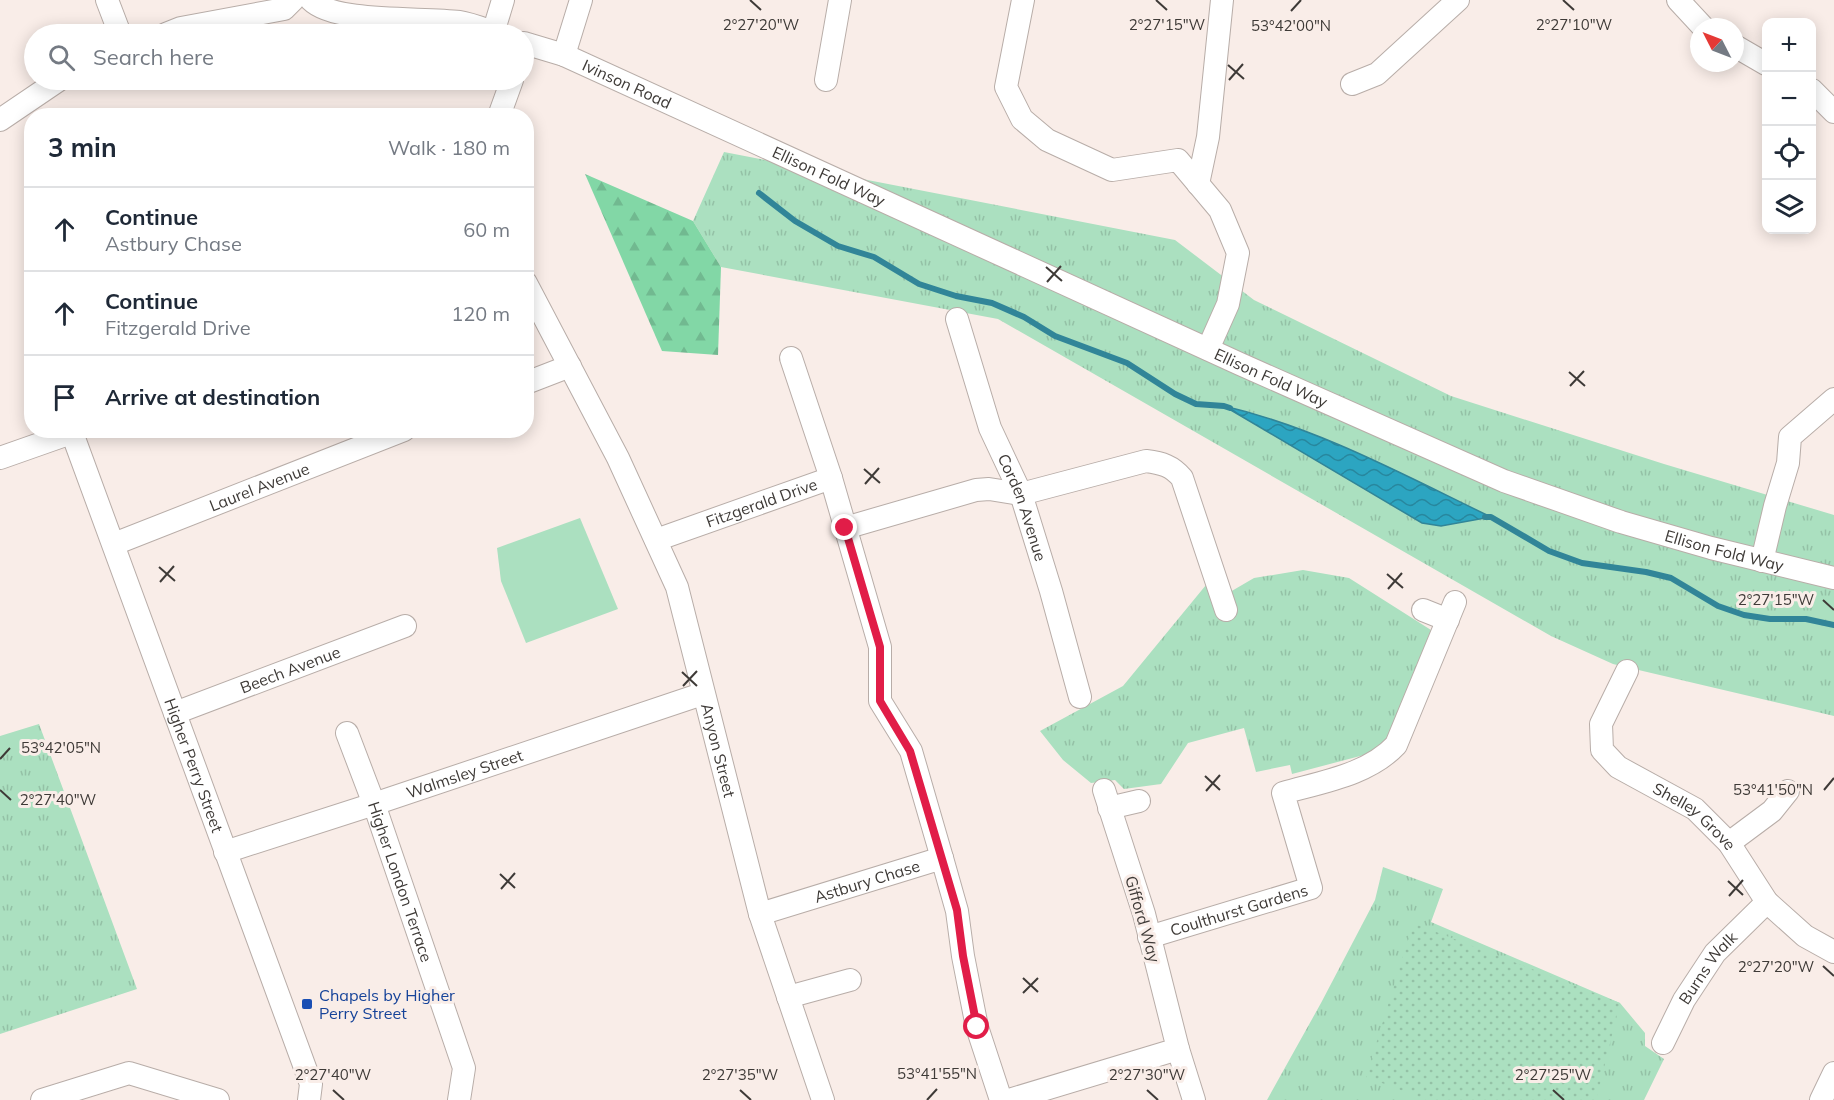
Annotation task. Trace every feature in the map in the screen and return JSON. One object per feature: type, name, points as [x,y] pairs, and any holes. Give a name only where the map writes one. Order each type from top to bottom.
[{"type":"street","points":[[107,0],[116,24]]},
{"type":"street","points":[[203,24],[284,9],[293,0]]},
{"type":"street","points":[[311,0],[317,7],[339,14],[467,24]]},
{"type":"street","points":[[498,24],[503,0]]},
{"type":"street","points":[[564,55],[581,0]]},
{"type":"street","points":[[826,80],[840,0]]},
{"type":"street","points":[[1023,0],[1006,87],[1022,119],[1047,140],[1112,170],[1178,160],[1220,210],[1238,253],[1228,304],[1208,350]]},
{"type":"street","points":[[1198,184],[1208,137],[1222,0]]},
{"type":"street","points":[[1352,84],[1377,74],[1458,0]]},
{"type":"street","points":[[1678,0],[1695,18]]},
{"type":"street","name":"Ivinson Road","points":[[534,48],[564,55],[727,129]]},
{"type":"street","points":[[1744,51],[1762,61]]},
{"type":"street","points":[[0,120],[44,90]]},
{"type":"street","points":[[502,108],[508,90]]},
{"type":"street","points":[[1816,94],[1834,112]]},
{"type":"street","name":"Ellison Fold Way","points":[[727,129],[1208,350],[1504,481],[1621,522],[1711,549],[1834,578]]},
{"type":"street","name":"Anyon Street","points":[[534,298],[618,458],[677,587],[702,694],[760,914],[823,1100]]},
{"type":"street","name":"Corden Avenue","points":[[957,319],[990,428],[1021,494],[1080,697]]},
{"type":"street","points":[[790,358],[831,478]]},
{"type":"street","points":[[534,379],[570,366]]},
{"type":"street","points":[[1762,561],[1774,506],[1788,463],[1790,437],[1834,399]]},
{"type":"street","points":[[0,458],[55,438]]},
{"type":"street","name":"Higher Perry Street","points":[[73,438],[311,1084],[309,1100]]},
{"type":"street","name":"Laurel Avenue","points":[[114,544],[384,438]]},
{"type":"street","points":[[845,528],[976,490],[989,489],[1021,494],[1146,461],[1167,465],[1182,478],[1226,610]]},
{"type":"street","name":"Fitzgerald Drive","points":[[656,540],[831,478],[880,647],[880,701],[910,751],[942,858]]},
{"type":"street","name":"Coulthurst Gardens","points":[[1149,937],[1311,888],[1283,793],[1356,771],[1387,754],[1396,745],[1452,611],[1423,610]]},
{"type":"street","name":"Beech Avenue","points":[[175,713],[405,626]]},
{"type":"street","name":"Shelley Grove","points":[[1627,671],[1601,724],[1602,750],[1618,767],[1695,809],[1729,843],[1767,902],[1805,936],[1834,952]]},
{"type":"street","name":"Walmsley Street","points":[[225,852],[702,694]]},
{"type":"street","name":"Higher London Terrace","points":[[347,733],[374,804],[464,1068],[459,1100]]},
{"type":"street","points":[[1729,843],[1772,811],[1788,791]]},
{"type":"street","name":"Gifford Way","points":[[1139,801],[1106,799],[1144,914],[1178,1049],[1194,1100]]},
{"type":"street","name":"Astbury Chase","points":[[760,914],[942,858],[957,910],[963,956],[977,1027],[1001,1100]]},
{"type":"street","name":"Burns Walk","points":[[1663,1042],[1684,1000],[1715,953],[1767,902]]},
{"type":"street","points":[[788,997],[850,980]]},
{"type":"street","points":[[1009,1100],[1178,1049]]},
{"type":"street","points":[[42,1100],[129,1073],[158,1091],[218,1100]]},
{"type":"street","points":[[1821,1100],[1834,1073]]},
{"type":"green space","points":[[724,152],[1175,240],[1254,300],[1451,396],[1834,515],[1834,716],[1613,664],[1551,636],[998,319],[721,267],[693,221]]},
{"type":"green space","points":[[585,174],[693,221],[721,267],[718,355],[662,351]]},
{"type":"green space","points":[[580,518],[618,609],[526,643],[501,581],[497,548]]},
{"type":"green space","points":[[1303,570],[1349,578],[1431,630],[1386,742],[1364,755],[1292,774],[1290,765],[1256,772],[1244,728],[1188,743],[1161,784],[1124,789],[1115,780],[1091,783],[1063,760],[1040,731],[1123,686],[1206,585],[1230,592],[1254,578]]},
{"type":"green space","points":[[39,724],[137,989],[0,1034],[0,736]]},
{"type":"green space","points":[[1383,867],[1443,889],[1431,922],[1620,1003],[1645,1033],[1645,1046],[1664,1059],[1644,1100],[1267,1100],[1375,900]]},
{"type":"green space","points":[[1413,923],[1620,1003],[1596,1100],[1427,1100],[1366,1077]]},
{"type":"water","points":[[1224,406],[1259,415],[1327,440],[1491,517],[1441,526],[1422,523]]},
{"type":"waterway","points":[[759,193],[795,221],[838,246],[874,257],[919,284],[956,296],[992,303],[1024,317],[1055,336],[1127,363],[1175,394],[1196,404],[1230,408]]},
{"type":"waterway","points":[[1485,517],[1491,517],[1549,551],[1582,563],[1671,578],[1718,606],[1744,615],[1770,619],[1806,619],[1834,625]]},
{"type":"place","name":"Chapels by Higher Perry Street","points":[[307,1004]]},
{"type":"route","points":[[845,528],[880,647],[880,701],[910,751],[957,910],[963,956],[977,1027]]}]
